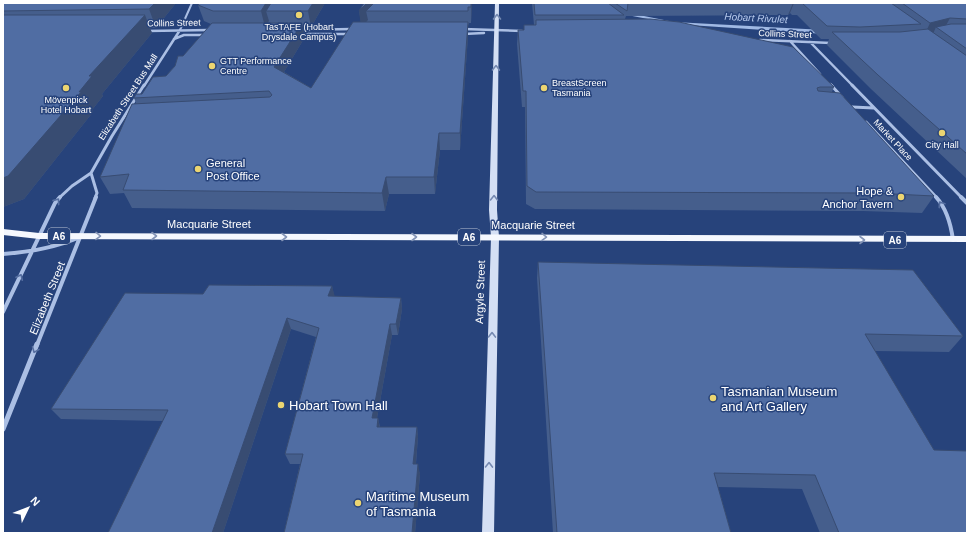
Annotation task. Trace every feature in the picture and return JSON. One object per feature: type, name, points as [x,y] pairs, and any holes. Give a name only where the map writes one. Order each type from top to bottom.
[{"type":"highway","name":"Macquarie Street","points":[[3,232],[39,236],[967,239]]},
{"type":"main road","name":"Argyle Street","points":[[488,533],[495,237],[494,210],[497,3]]},
{"type":"street","points":[[180,30],[192,3]]},
{"type":"street","points":[[457,29],[524,31]]},
{"type":"street","name":"Elizabeth Street Bus Mall","points":[[91,173],[122,118],[180,30]]},
{"type":"street","name":"Collins Street","points":[[143,31],[213,30]]},
{"type":"street","points":[[295,30],[356,30]]},
{"type":"street","points":[[458,34],[497,31]]},
{"type":"street","points":[[292,34],[352,34]]},
{"type":"street","points":[[174,39],[184,35],[210,35]]},
{"type":"street","name":"Collins Street","points":[[754,40],[832,43]]},
{"type":"street","points":[[790,41],[857,112]]},
{"type":"street","name":"Market Place","points":[[810,42],[967,203]]},
{"type":"street","points":[[852,107],[874,108]]},
{"type":"street","name":"Market Place","points":[[863,118],[940,201],[950,221],[953,240]]},
{"type":"street","points":[[3,312],[55,203],[62,193],[74,183],[91,173]]},
{"type":"street","name":"Elizabeth Street","points":[[3,429],[92,209],[97,193],[95,182],[91,173]]},
{"type":"street","points":[[3,254],[31,252],[57,247],[82,236]]},
{"type":"building","points":[[3,3],[155,3],[149,9],[3,11]]},
{"type":"building","points":[[200,3],[266,3],[261,11],[213,11],[198,5]]},
{"type":"building","points":[[271,3],[313,3],[308,11],[266,11]]},
{"type":"building","points":[[364,3],[367,3],[359,11]]},
{"type":"building","points":[[374,3],[471,3],[471,7],[468,7],[468,11],[366,11]]},
{"type":"building","points":[[534,3],[608,3],[624,15],[535,15]]},
{"type":"building","points":[[615,3],[628,3],[627,11]]},
{"type":"building","points":[[802,3],[891,3],[921,24],[860,27],[827,26]]},
{"type":"building","points":[[902,3],[967,3],[967,19],[950,18],[930,23]]},
{"type":"building","points":[[3,15],[145,15],[89,76],[92,76],[79,92],[82,91],[8,176],[3,178]]},
{"type":"building","points":[[650,19],[679,22],[793,47],[834,87],[820,87],[817,88],[818,91],[840,93],[934,196],[873,193],[536,192],[527,186],[526,91],[523,91],[518,30],[524,30],[524,25],[536,25],[536,20]]},
{"type":"building","points":[[353,22],[468,22],[460,133],[439,133],[434,177],[386,177],[382,193],[123,190],[129,174],[100,177],[132,104],[270,97],[272,95],[269,91],[134,98],[136,94],[142,94],[153,77],[166,76],[175,66],[178,56],[183,56],[212,23],[302,23],[274,67],[311,88]]},
{"type":"building","points":[[951,24],[967,24],[967,49],[936,27]]},
{"type":"building","points":[[928,29],[967,56],[967,154],[832,32],[900,32]]},
{"type":"building","name":"Tasmanian Museum and Art Gallery","points":[[538,262],[913,270],[963,336],[865,334],[934,450],[967,451],[967,533],[839,533],[815,475],[714,473],[731,533],[557,533]]},
{"type":"building","name":"Hobart Town Hall","points":[[209,285],[332,286],[328,296],[401,298],[396,324],[390,324],[372,418],[378,418],[377,427],[417,427],[413,464],[418,464],[412,533],[284,533],[303,454],[285,454],[319,328],[287,318],[212,533],[108,533],[168,410],[51,409],[125,293],[203,294]]},
{"type":"waterway","name":"Hobart Rivulet","points":[[624,13],[674,23],[825,32]]},
{"type":"place","name":"TasTAFE (Hobart Drysdale Campus)","points":[[299,15]]},
{"type":"place","name":"GTT Performance Centre","points":[[212,66]]},
{"type":"place","name":"Mövenpick Hotel Hobart","points":[[66,88]]},
{"type":"place","name":"BreastScreen Tasmania","points":[[544,88]]},
{"type":"place","name":"City Hall","points":[[942,133]]},
{"type":"place","name":"General Post Office","points":[[198,169]]},
{"type":"place","name":"Hope & Anchor Tavern","points":[[901,197]]},
{"type":"place","name":"Tasmanian Museum and Art Gallery","points":[[713,398]]},
{"type":"place","name":"Hobart Town Hall","points":[[281,405]]},
{"type":"place","name":"Maritime Museum of Tasmania","points":[[358,503]]}]
